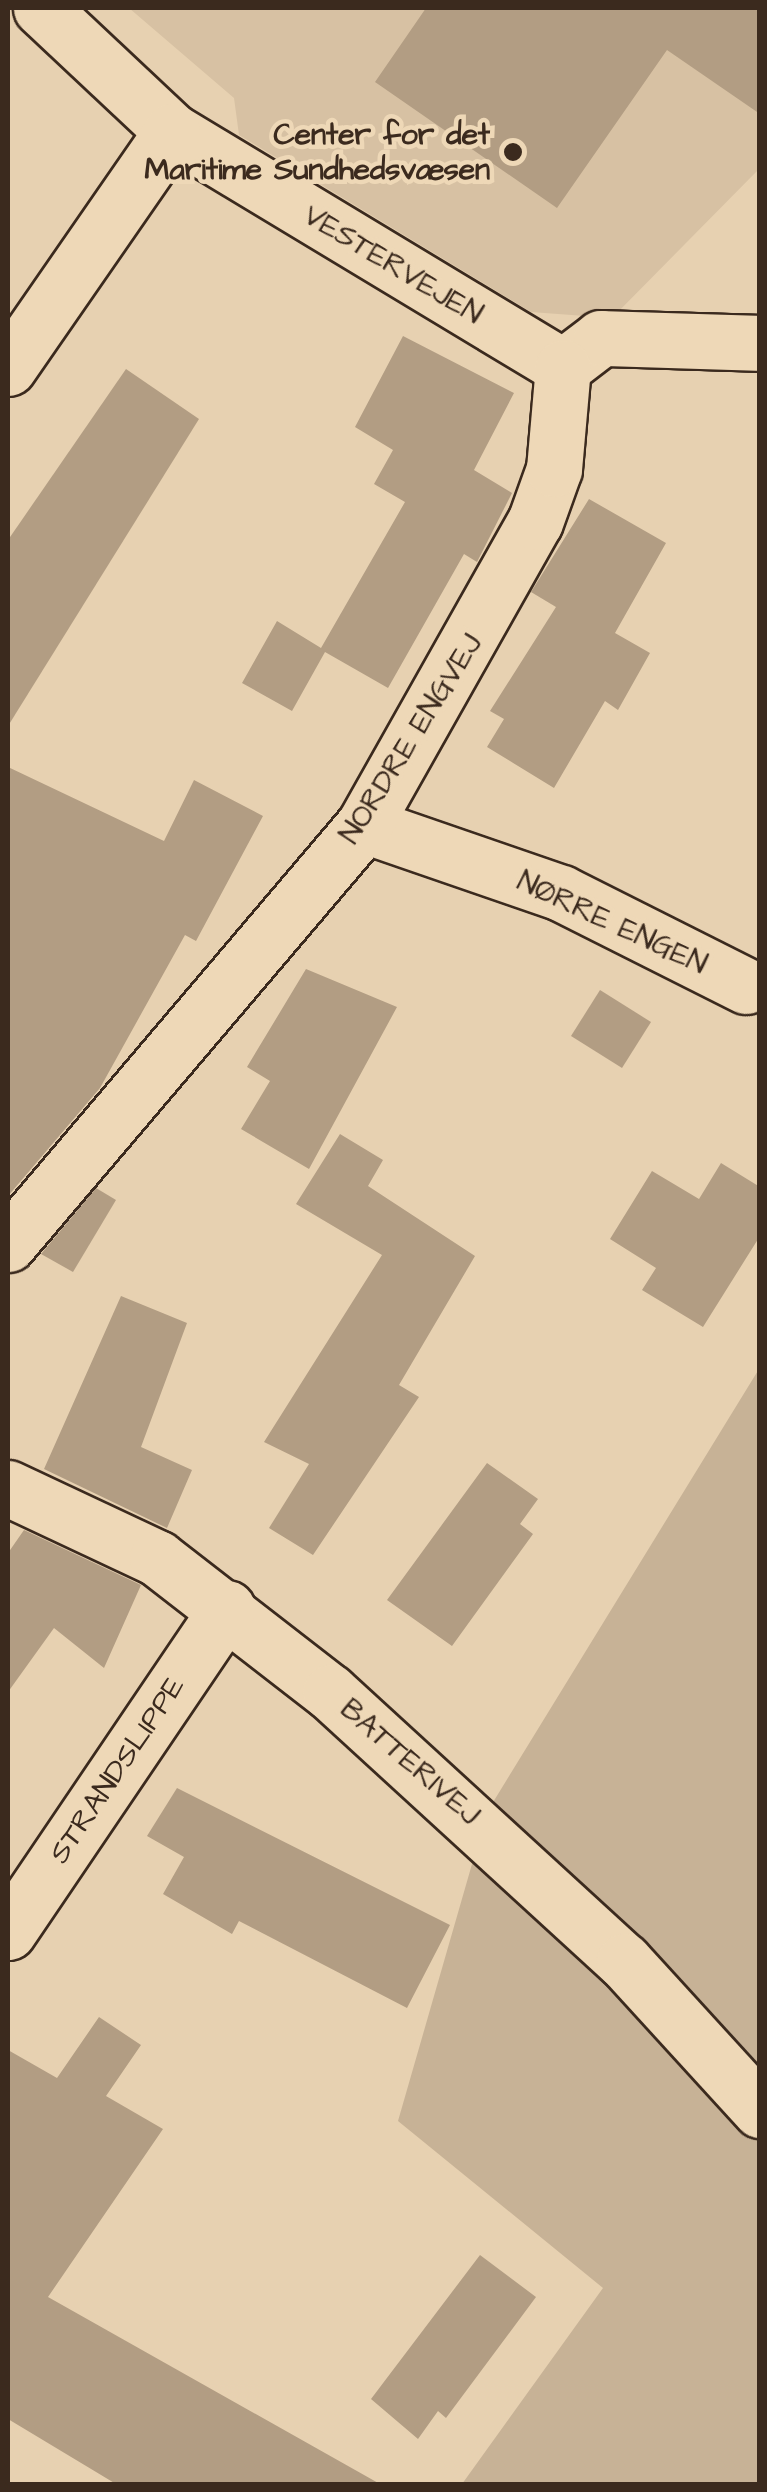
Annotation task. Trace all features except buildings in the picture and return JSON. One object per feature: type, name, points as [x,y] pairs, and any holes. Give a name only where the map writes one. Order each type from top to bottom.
[{"type":"street","name":"VESTERVEJEN","points":[[41,8],[172,132],[564,367]]},
{"type":"street","points":[[8,368],[172,132]]},
{"type":"street","points":[[564,367],[601,338],[760,343]]},
{"type":"street","name":"NORDRE ENGVEJ","points":[[8,1244],[364,825],[536,522],[554,470],[564,367]]},
{"type":"street","name":"NØRRE ENGEN","points":[[364,825],[561,893],[746,986]]},
{"type":"street","name":"BATTERIVEJ","points":[[8,1488],[157,1558],[227,1608],[504,1844],[759,2115]]},
{"type":"street","name":"STRANDSLIPPE","points":[[8,1932],[227,1608]]},
{"type":"shaded area","name":"Center for det Maritime Sundhedsvæsen","points":[[129,8],[759,8],[759,169],[612,318],[531,312],[239,135],[234,98]]},
{"type":"shaded area","points":[[759,1369],[759,2484],[462,2484],[603,2288],[398,2121],[487,1812]]},
{"type":"place","name":"Center for det Maritime Sundhedsvæsen","points":[[513,152]]}]
